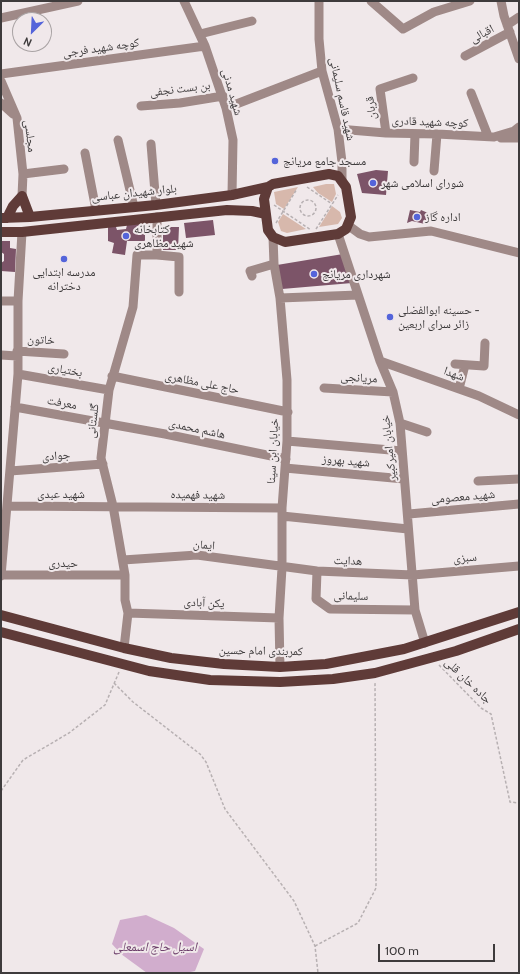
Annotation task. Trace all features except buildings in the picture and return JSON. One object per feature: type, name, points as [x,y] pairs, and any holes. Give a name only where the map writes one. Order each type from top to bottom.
[{"type":"main road","name":"بلوار شهیدان عباسی","points":[[4,218],[30,218],[156,205],[232,195],[268,187],[273,184],[329,174],[342,179]]},
{"type":"main road","points":[[268,187],[264,199],[272,213],[268,230],[275,233],[285,242],[338,234],[349,226],[351,217],[350,209],[346,186],[342,179]]},
{"type":"main road","points":[[4,218],[22,196],[30,218]]},
{"type":"main road","points":[[1,232],[22,232],[227,210],[272,213]]},
{"type":"main road","name":"کمربندی امام حسین","points":[[1,615],[124,648],[198,662],[280,666],[326,664],[404,649],[519,612]]},
{"type":"main road","points":[[1,632],[122,665],[170,675],[203,679],[280,682],[333,679],[375,673],[431,658],[519,629]]},
{"type":"main road","points":[[280,666],[280,682]]},
{"type":"street","points":[[1,18],[78,1]]},
{"type":"street","name":"شهید مدنی","points":[[184,1],[205,46],[226,108],[232,140],[232,195]]},
{"type":"street","name":"شهید قاسم سلیمانی","points":[[319,1],[319,39],[322,71],[338,129],[342,162],[342,179]]},
{"type":"street","points":[[371,1],[403,29],[434,12],[470,1]]},
{"type":"street","points":[[501,1],[519,59]]},
{"type":"street","name":"اقبالی","points":[[465,56],[509,29],[519,17]]},
{"type":"street","points":[[200,34],[252,21]]},
{"type":"street","name":"کوچه شهید فرجی","points":[[1,74],[205,46]]},
{"type":"street","points":[[226,108],[322,71]]},
{"type":"street","name":"قربان","points":[[386,133],[380,89],[413,78]]},
{"type":"street","name":"مجلسی","points":[[1,81],[16,118],[23,174],[22,196]]},
{"type":"street","points":[[471,93],[491,137],[519,138]]},
{"type":"street","name":"بن بست نجفی","points":[[140,106],[180,103],[223,96]]},
{"type":"street","points":[[1,103],[16,118]]},
{"type":"street","name":"کوچه شهید قادری","points":[[338,129],[386,133],[491,137],[514,131],[519,127]]},
{"type":"street","points":[[414,162],[415,134]]},
{"type":"street","points":[[434,171],[438,134]]},
{"type":"street","points":[[118,140],[134,207]]},
{"type":"street","points":[[151,144],[156,205]]},
{"type":"street","points":[[85,153],[96,210]]},
{"type":"street","points":[[23,174],[64,169]]},
{"type":"street","points":[[157,217],[157,255],[179,257],[179,292]]},
{"type":"street","points":[[349,226],[360,234],[369,237],[431,231],[519,253]]},
{"type":"street","points":[[1,575],[3,541],[8,506],[5,492],[10,471],[18,374],[18,302],[22,232]]},
{"type":"street","name":"خیابان ابن سینا","points":[[275,233],[274,264],[280,298],[288,380],[287,441],[282,512],[282,568],[279,618],[280,666]]},
{"type":"street","name":"خیابان امیرکبیر","points":[[338,234],[380,360],[393,392],[400,423],[404,479],[409,514],[408,529],[415,610],[425,643]]},
{"type":"street","name":"گلستانی","points":[[124,648],[128,612],[125,600],[124,560],[114,506],[101,458],[108,390],[133,307],[137,255],[157,255]]},
{"type":"street","points":[[252,276],[250,271],[274,264]]},
{"type":"street","points":[[280,298],[358,295]]},
{"type":"street","points":[[1,301],[18,302]]},
{"type":"street","points":[[455,364],[484,366],[485,343]]},
{"type":"street","name":"خاتون","points":[[1,355],[64,354]]},
{"type":"street","name":"شهدا","points":[[380,360],[459,389],[519,415]]},
{"type":"street","points":[[459,389],[465,364]]},
{"type":"street","name":"بختیاری","points":[[18,374],[108,390]]},
{"type":"street","name":"حاج علی مظاهری","points":[[112,376],[288,412]]},
{"type":"street","name":"مریانجی","points":[[324,388],[393,392]]},
{"type":"street","name":"معرفت","points":[[15,407],[104,423]]},
{"type":"street","name":"هاشم محمدی","points":[[104,423],[286,463]]},
{"type":"street","points":[[400,423],[427,432]]},
{"type":"street","points":[[287,441],[402,451]]},
{"type":"street","name":"شهید بهروز","points":[[286,463],[404,479]]},
{"type":"street","name":"جوادی","points":[[10,471],[103,464]]},
{"type":"street","points":[[478,481],[519,479]]},
{"type":"street","name":"شهید معصومی","points":[[409,514],[519,504]]},
{"type":"street","name":"شهید عبدی","points":[[8,506],[114,506]]},
{"type":"street","name":"شهید فهمیده","points":[[114,506],[282,512],[408,529]]},
{"type":"street","name":"ایمان","points":[[124,560],[197,555],[282,568]]},
{"type":"street","name":"سبزی","points":[[413,575],[519,566]]},
{"type":"street","name":"هدایت","points":[[282,568],[317,572],[413,575]]},
{"type":"street","name":"سلیمانی","points":[[317,572],[316,599],[330,609],[415,610]]},
{"type":"street","name":"حیدری","points":[[1,575],[125,575]]},
{"type":"street","name":"یکن آبادی","points":[[128,612],[279,618]]},
{"type":"path","points":[[291,188],[314,185]]},
{"type":"path","points":[[306,186],[332,204]]},
{"type":"path","points":[[275,233],[276,223],[298,187]]},
{"type":"path","points":[[316,229],[338,194],[339,202]]},
{"type":"path","points":[[308,200],[313,202],[315,209],[313,213],[307,216],[301,211],[300,206],[303,202],[308,200]]},
{"type":"path","points":[[276,223],[272,213],[273,203],[283,212],[311,230]]},
{"type":"path","points":[[304,231],[323,228]]},
{"type":"path","name":"جاده خان قلی","points":[[431,658],[444,669],[481,708],[491,714],[510,802],[519,803]]},
{"type":"path","points":[[1,791],[23,760],[69,733],[105,706],[122,665]]},
{"type":"path","points":[[315,946],[358,923],[376,888],[375,673]]},
{"type":"path","points":[[114,683],[133,702],[200,754],[206,762],[225,809],[294,901],[315,946],[318,973]]},
{"type":"shaded area","points":[[334,184],[336,194],[332,202],[318,193],[313,187]]},
{"type":"shaded area","points":[[298,187],[284,209],[276,204],[274,192]]},
{"type":"shaded area","points":[[332,206],[340,212],[342,218],[338,224],[319,227]]},
{"type":"shaded area","points":[[283,214],[306,229],[287,233],[281,231],[278,222]]},
{"type":"water","name":"اسیل حاج اسمعلی","points":[[146,915],[174,928],[204,949],[195,971],[186,973],[147,973],[121,954],[112,944],[120,920]]},
{"type":"place","name":"مسجد جامع مریانج","points":[[275,161]]},
{"type":"place","name":"شورای اسلامی شهر","points":[[373,183]]},
{"type":"place","name":"اداره گاز","points":[[417,217]]},
{"type":"place","name":"کتابخانه شهید مظاهری","points":[[126,236]]},
{"type":"place","name":"مدرسه ابتدایی دخترانه","points":[[64,259]]},
{"type":"place","name":"شهرداری مریانج","points":[[314,274]]},
{"type":"place","name":"حسینه ابوالفضلی - زائر سرای اربعین","points":[[390,317]]}]
